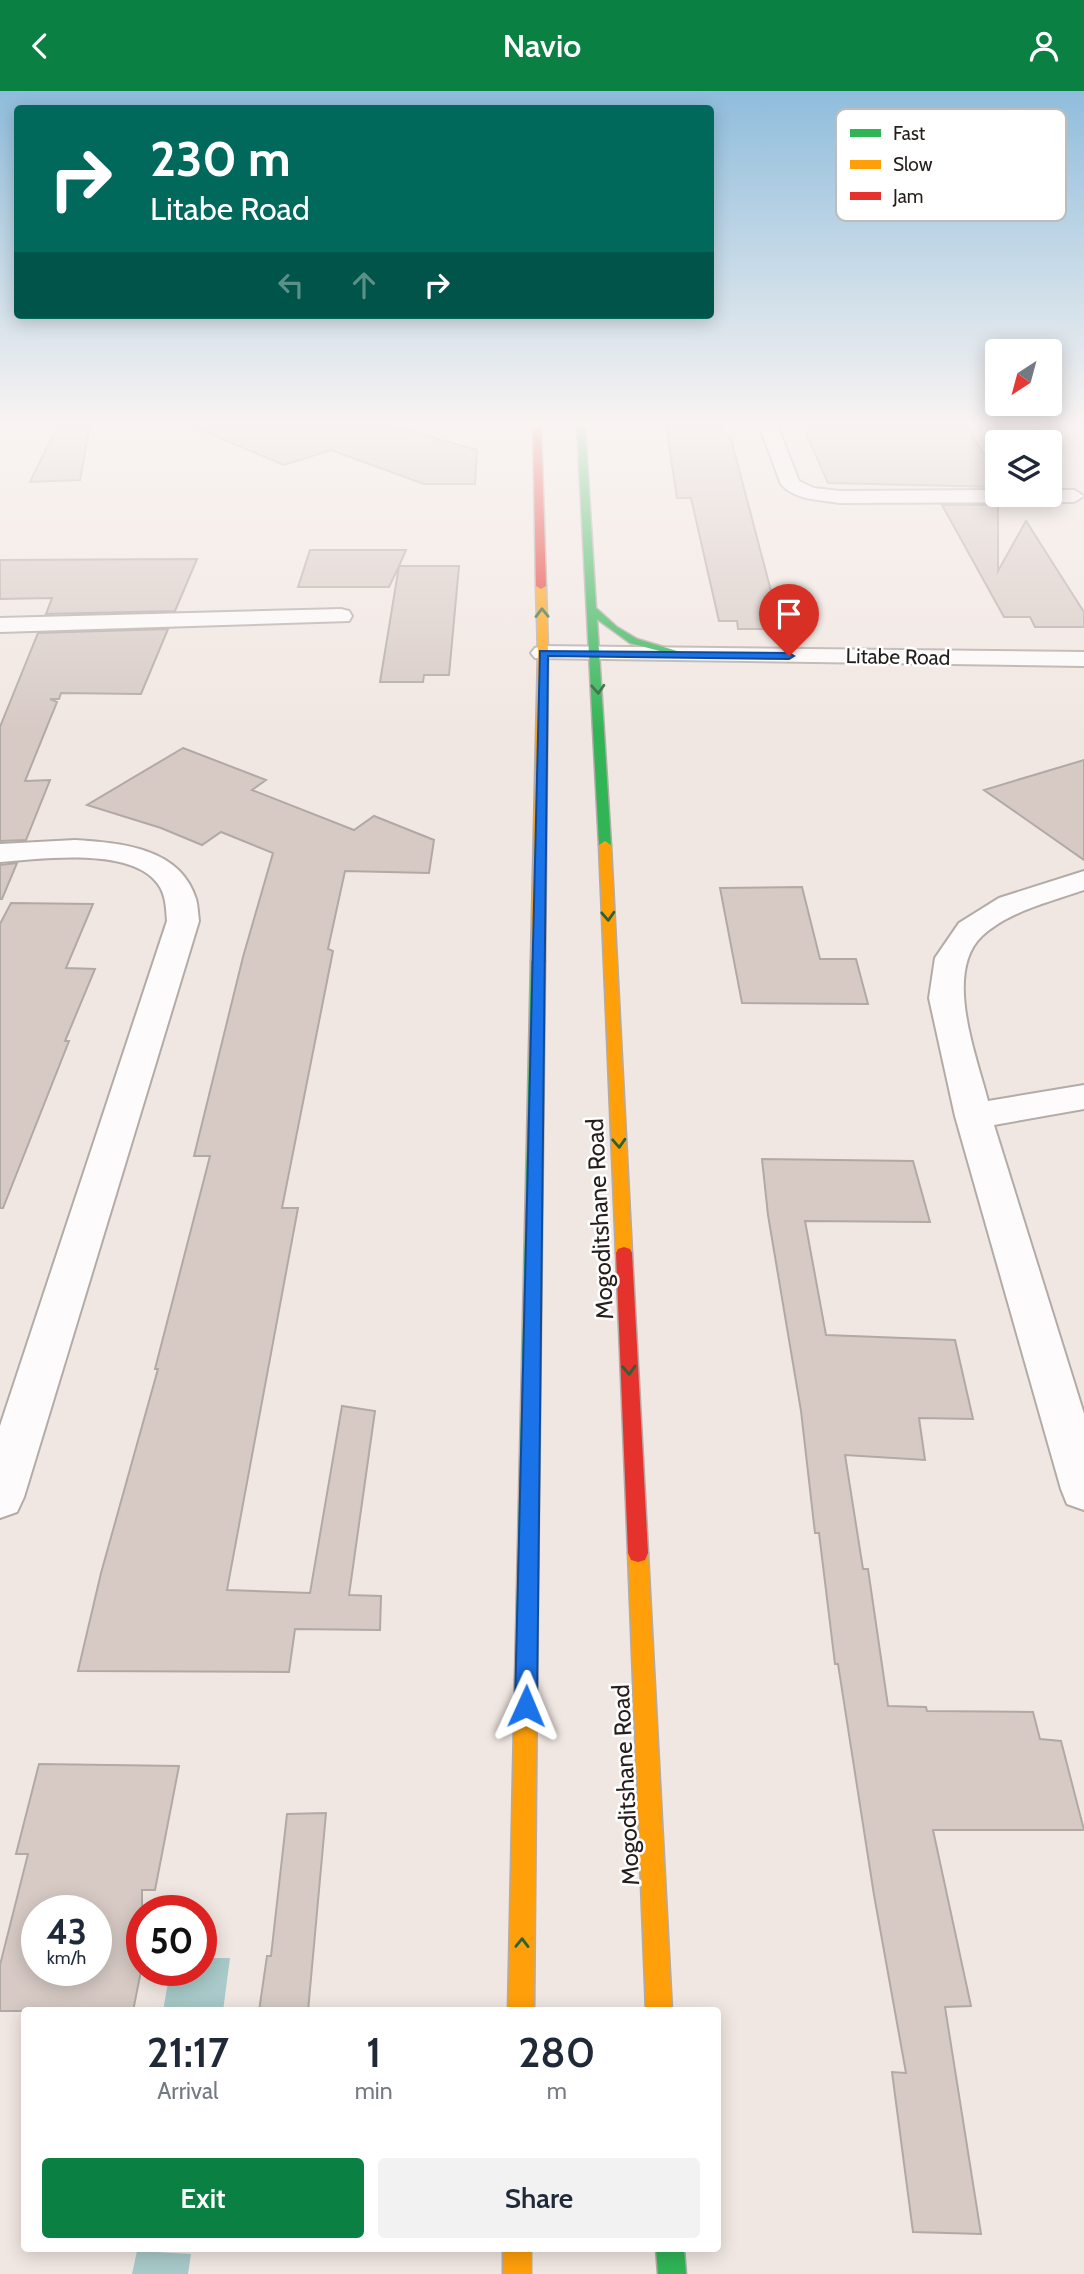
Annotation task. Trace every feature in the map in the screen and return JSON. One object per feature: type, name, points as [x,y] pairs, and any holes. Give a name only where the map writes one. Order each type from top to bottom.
[{"type":"main road","points":[[521,2007],[543,653],[540,527]]},
{"type":"main road","name":"Mogoditshane Road","points":[[588,527],[596,653],[659,2007]]},
{"type":"main road","points":[[593,610],[610,630],[627,641],[682,654]]},
{"type":"main road","points":[[517,2252],[517,2274]]},
{"type":"main road","points":[[670,2252],[671,2274]]},
{"type":"street","points":[[0,625],[341,616]]},
{"type":"street","name":"Litabe Road","points":[[543,653],[1084,659]]},
{"type":"street","points":[[0,853],[80,849],[116,852],[149,862],[169,878],[175,888],[180,897],[183,921],[0,1497]]},
{"type":"street","points":[[1084,880],[1010,905],[971,930],[951,958],[946,998],[973,1116],[1084,1489]]},
{"type":"street","points":[[973,1116],[1084,1097]]},
{"type":"water","points":[[217,1958],[230,1958],[224,2007],[164,2007],[167,1986],[217,1986]]},
{"type":"water","points":[[137,2252],[191,2254],[188,2274],[132,2274]]},
{"type":"building","points":[[698,527],[754,527],[781,629],[738,629],[737,621],[719,621]]},
{"type":"building","points":[[954,527],[998,527],[998,571],[1023,527],[1030,527],[1084,612],[1084,627],[1035,627],[1030,617],[1004,617]]},
{"type":"building","points":[[310,550],[406,550],[389,587],[298,587]]},
{"type":"building","points":[[197,559],[175,611],[46,614],[52,598],[0,599],[0,560]]},
{"type":"building","points":[[399,566],[459,566],[449,675],[424,675],[423,682],[380,682]]},
{"type":"building","points":[[168,629],[141,694],[61,693],[59,699],[50,699],[57,702],[25,781],[50,780],[26,840],[0,841],[0,727],[38,633]]},
{"type":"building","points":[[183,748],[266,780],[252,790],[354,830],[374,816],[434,840],[429,873],[345,871],[328,949],[333,951],[282,1208],[298,1208],[227,1590],[310,1593],[342,1406],[375,1411],[349,1595],[381,1596],[380,1630],[295,1629],[289,1672],[78,1671],[101,1573],[158,1369],[155,1369],[210,1156],[194,1156],[243,957],[273,853],[221,832],[202,845],[161,828],[87,805]]},
{"type":"building","points":[[1084,760],[1084,860],[984,790]]},
{"type":"building","points":[[17,863],[2,899],[0,899],[0,865]]},
{"type":"building","points":[[802,887],[820,959],[856,959],[868,1004],[742,1003],[720,888]]},
{"type":"building","points":[[11,903],[93,904],[66,968],[95,969],[65,1041],[69,1041],[3,1208],[0,1208],[0,924]]},
{"type":"building","points":[[762,1159],[913,1161],[930,1222],[805,1221],[826,1335],[955,1340],[973,1419],[919,1418],[925,1460],[845,1455],[863,1569],[868,1569],[888,1706],[926,1707],[927,1711],[1033,1712],[1040,1739],[1061,1741],[1084,1830],[933,1830],[971,2006],[945,2007],[981,2234],[913,2232],[892,2072],[906,2073],[874,1895],[838,1664],[835,1664],[819,1533],[815,1533],[801,1411],[768,1215]]},
{"type":"building","points":[[39,1764],[179,1766],[155,1890],[142,1890],[142,1895],[126,1895],[126,1986],[138,1986],[134,2007],[21,2007],[21,2011],[0,2011],[0,1965],[28,1854],[16,1854]]},
{"type":"building","points":[[326,1813],[308,2007],[260,2007],[267,1956],[271,1956],[287,1814]]},
{"type":"traffic: fast","points":[[587,527],[605,845]]},
{"type":"traffic: fast","points":[[593,610],[613,629],[633,641],[682,654]]},
{"type":"traffic: fast","points":[[526,1679],[538,961]]},
{"type":"traffic: fast","points":[[670,2252],[672,2274]]},
{"type":"traffic: slow","points":[[538,961],[543,653],[541,586]]},
{"type":"traffic: slow","points":[[605,845],[624,1253]]},
{"type":"traffic: slow","points":[[638,1553],[659,2007]]},
{"type":"traffic: slow","points":[[521,2007],[526,1679]]},
{"type":"traffic: slow","points":[[517,2252],[517,2274]]},
{"type":"traffic: jam","points":[[540,527],[541,586]]},
{"type":"traffic: jam","points":[[624,1253],[638,1553]]},
{"type":"route","points":[[526,1706],[543,653],[789,656]]}]
